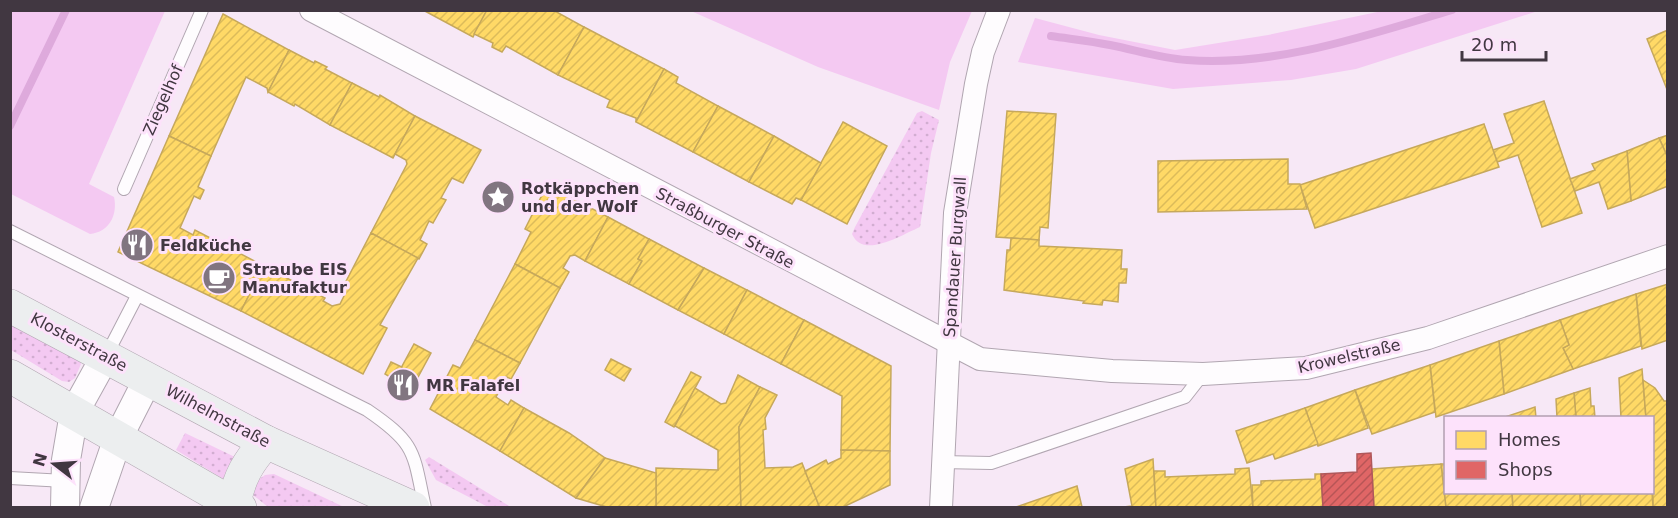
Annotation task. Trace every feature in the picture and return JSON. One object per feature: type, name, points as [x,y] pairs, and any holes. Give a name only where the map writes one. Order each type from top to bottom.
[{"type":"main road","name":"Klosterstraße","points":[[10,306],[147,379]]},
{"type":"main road","points":[[10,376],[237,506],[238,481],[246,464],[266,442]]},
{"type":"main road","name":"Wilhelmstraße","points":[[147,379],[266,442],[413,507]]},
{"type":"street","name":"Straßburger Straße","points":[[311,10],[948,344]]},
{"type":"street","name":"Spandauer Burgwall","points":[[940,507],[955,213],[964,150],[983,52],[999,10]]},
{"type":"street","name":"Krowelstraße","points":[[948,344],[980,359],[1100,371],[1203,374],[1306,368],[1428,338],[1668,256]]},
{"type":"street","points":[[65,494],[74,413],[105,357]]},
{"type":"street","name":"Wilhelmstraße","points":[[94,507],[118,438],[147,379]]},
{"type":"lane","name":"Ziegelhof","points":[[124,189],[202,10]]},
{"type":"lane","points":[[10,231],[368,410],[397,430],[412,450],[425,507]]},
{"type":"lane","points":[[105,357],[137,296]]},
{"type":"lane","points":[[941,462],[991,463],[1185,397],[1203,374]]},
{"type":"lane","points":[[10,478],[65,494]]},
{"type":"shaded area","points":[[10,11],[165,11],[89,184],[114,197],[115,210],[111,222],[97,233],[90,234],[11,194]]},
{"type":"shaded area","points":[[691,11],[972,11],[950,62],[939,110],[818,67]]},
{"type":"shaded area","points":[[1382,11],[1538,11],[1356,69],[1291,80],[1173,89],[1018,62],[1035,18],[1099,35],[1175,50],[1268,35]]},
{"type":"shaded area","points":[[922,111],[939,120],[931,153],[920,227],[884,243],[865,245],[857,241],[852,234],[917,113]]},
{"type":"shaded area","points":[[10,323],[79,359],[81,364],[75,378],[69,382],[62,381],[11,350]]},
{"type":"shaded area","points":[[185,433],[237,458],[225,480],[176,450]]},
{"type":"shaded area","points":[[429,457],[511,507],[488,507],[436,480],[425,460]]},
{"type":"shaded area","points":[[274,474],[344,507],[268,507],[253,495],[258,480],[265,475]]},
{"type":"building: Homes","points":[[423,10],[487,10],[473,37]]},
{"type":"building: Homes","points":[[487,10],[553,10],[584,27],[558,75],[506,46],[502,52],[492,47],[493,43],[474,34]]},
{"type":"building: Homes","points":[[223,14],[289,50],[268,92],[267,88],[246,77],[211,156],[169,136]]},
{"type":"building: Homes","points":[[584,27],[664,69],[636,122],[636,118],[607,107],[610,100],[558,75]]},
{"type":"building: Homes","points":[[1668,30],[1668,92],[1647,39]]},
{"type":"building: Homes","points":[[289,50],[327,67],[325,69],[352,83],[330,125],[295,104],[294,106],[268,92]]},
{"type":"building: Homes","points":[[664,69],[678,77],[676,83],[718,106],[693,152],[636,122]]},
{"type":"building: Homes","points":[[352,83],[379,97],[380,95],[415,116],[393,158],[330,125]]},
{"type":"building: Homes","points":[[1544,101],[1582,213],[1542,227],[1518,155],[1497,162],[1493,150],[1514,143],[1504,114]]},
{"type":"building: Homes","points":[[718,106],[774,136],[749,182],[693,152]]},
{"type":"building: Homes","points":[[1007,111],[1056,114],[1048,228],[1040,227],[1039,240],[996,237]]},
{"type":"building: Homes","points":[[415,116],[481,150],[463,183],[452,178],[441,198],[446,200],[433,223],[429,221],[420,240],[427,244],[419,259],[371,233],[407,164],[406,160],[395,154]]},
{"type":"building: Homes","points":[[843,122],[887,146],[847,224],[801,200]]},
{"type":"building: Homes","points":[[1484,124],[1499,167],[1315,228],[1300,185]]},
{"type":"building: Homes","points":[[1668,135],[1668,158],[1659,138]]},
{"type":"building: Homes","points":[[169,136],[211,156],[198,187],[204,190],[200,199],[194,196],[180,228],[193,235],[195,230],[264,266],[241,311],[118,252]]},
{"type":"building: Homes","points":[[774,136],[821,163],[801,200],[796,198],[792,204],[749,182]]},
{"type":"building: Homes","points":[[1659,138],[1668,158],[1668,186],[1631,201],[1627,151]]},
{"type":"building: Homes","points":[[1627,151],[1631,201],[1608,209],[1599,182],[1575,191],[1570,179],[1595,170],[1592,164]]},
{"type":"building: Homes","points":[[1288,159],[1288,184],[1300,184],[1307,209],[1158,212],[1158,161]]},
{"type":"building: Homes","points":[[547,185],[608,217],[585,261],[575,255],[570,256],[563,268],[569,272],[560,288],[515,264],[531,232],[525,229]]},
{"type":"building: Homes","points":[[608,217],[649,239],[638,259],[642,261],[629,284],[585,261]]},
{"type":"building: Homes","points":[[371,233],[418,258],[380,325],[387,328],[363,374],[241,311],[264,266],[325,298],[323,301],[332,306],[340,304],[345,294],[341,291]]},
{"type":"building: Homes","points":[[1011,238],[1039,240],[1039,246],[1122,250],[1121,269],[1127,269],[1126,283],[1119,283],[1118,302],[1103,300],[1102,305],[1083,303],[1084,301],[1004,290],[1007,250],[1010,250]]},
{"type":"building: Homes","points":[[649,239],[704,268],[678,310],[629,284],[642,261],[638,259]]},
{"type":"building: Homes","points":[[515,264],[560,288],[520,363],[475,340]]},
{"type":"building: Homes","points":[[704,268],[747,290],[724,334],[678,310]]},
{"type":"building: Homes","points":[[1668,284],[1668,340],[1642,349],[1636,294]]},
{"type":"building: Homes","points":[[747,290],[804,320],[781,364],[724,334]]},
{"type":"building: Homes","points":[[1636,294],[1641,346],[1573,369],[1563,348],[1569,345],[1560,320]]},
{"type":"building: Homes","points":[[804,320],[891,366],[890,451],[841,450],[842,396],[781,364]]},
{"type":"building: Homes","points":[[1560,320],[1569,345],[1563,348],[1573,369],[1504,394],[1499,341]]},
{"type":"building: Homes","points":[[475,340],[520,363],[511,379],[507,377],[496,397],[508,405],[511,400],[524,408],[500,451],[430,409],[453,365],[460,368]]},
{"type":"building: Homes","points":[[1499,341],[1504,394],[1436,417],[1430,365]]},
{"type":"building: Homes","points":[[414,344],[431,353],[417,379],[400,370]]},
{"type":"building: Homes","points":[[611,359],[631,369],[624,381],[605,370]]},
{"type":"building: Homes","points":[[391,362],[402,367],[395,380],[385,374]]},
{"type":"building: Homes","points":[[1430,365],[1435,412],[1372,434],[1355,390]]},
{"type":"building: Homes","points":[[1642,369],[1646,416],[1621,416],[1619,378]]},
{"type":"building: Homes","points":[[691,372],[701,377],[674,427],[665,422]]},
{"type":"building: Homes","points":[[738,375],[760,387],[739,427],[741,508],[656,508],[656,468],[718,470],[718,450],[675,426],[695,388],[721,404],[726,403]]},
{"type":"building: Homes","points":[[1643,380],[1655,388],[1664,401],[1668,401],[1668,507],[1653,507],[1654,416],[1646,416]]},
{"type":"building: Homes","points":[[760,387],[777,395],[765,418],[766,429],[763,430],[765,468],[793,467],[802,463],[820,508],[741,508],[739,427]]},
{"type":"building: Homes","points":[[1590,388],[1591,406],[1594,406],[1595,416],[1576,416],[1574,393]]},
{"type":"building: Homes","points":[[1355,390],[1368,428],[1318,446],[1305,408]]},
{"type":"building: Homes","points":[[1574,393],[1576,416],[1557,416],[1556,399]]},
{"type":"building: Homes","points":[[1535,407],[1536,416],[1508,416]]},
{"type":"building: Homes","points":[[524,408],[569,433],[605,458],[576,498],[500,451]]},
{"type":"building: Homes","points":[[1305,408],[1318,444],[1275,459],[1273,454],[1247,463],[1236,431]]},
{"type":"building: Homes","points":[[841,450],[890,451],[890,485],[841,508],[820,508],[805,471],[826,460],[828,464],[841,458]]},
{"type":"building: Homes","points":[[605,458],[656,473],[656,508],[610,508],[576,498]]},
{"type":"building: Homes","points":[[1153,459],[1156,508],[1115,508],[1132,506],[1125,469]]},
{"type":"building: Homes","points":[[1441,464],[1444,464],[1444,490]]},
{"type":"building: Homes","points":[[1441,464],[1446,508],[1374,508],[1372,469]]},
{"type":"building: Homes","points":[[1249,468],[1253,508],[1156,508],[1154,471],[1165,471],[1165,477],[1235,474],[1235,469]]},
{"type":"building: Homes","points":[[1315,474],[1321,474],[1323,508],[1253,508],[1252,485],[1261,485],[1261,481],[1315,479]]},
{"type":"building: Homes","points":[[1077,486],[1082,507],[1104,508],[1013,508]]},
{"type":"building: Homes","points":[[1444,494],[1512,494],[1513,508],[1446,508]]},
{"type":"building: Homes","points":[[1512,494],[1580,494],[1581,508],[1513,508]]},
{"type":"building: Homes","points":[[1580,494],[1652,494],[1653,507],[1581,508]]},
{"type":"building: Shops","points":[[400,370],[417,379],[409,394],[393,385]]},
{"type":"building: Shops","points":[[1371,453],[1374,508],[1323,508],[1321,474],[1357,472],[1357,454]]},
{"type":"waterway","points":[[10,126],[66,10]]},
{"type":"waterway","points":[[1051,36],[1177,59],[1220,61],[1254,59],[1355,39],[1452,10]]},
{"type":"place","name":"Rotkäppchen und der Wolf","points":[[498,197]]},
{"type":"place","name":"Feldküche","points":[[137,245]]},
{"type":"place","name":"Straube EIS Manufaktur","points":[[219,278]]},
{"type":"place","name":"MR Falafel","points":[[403,385]]}]
